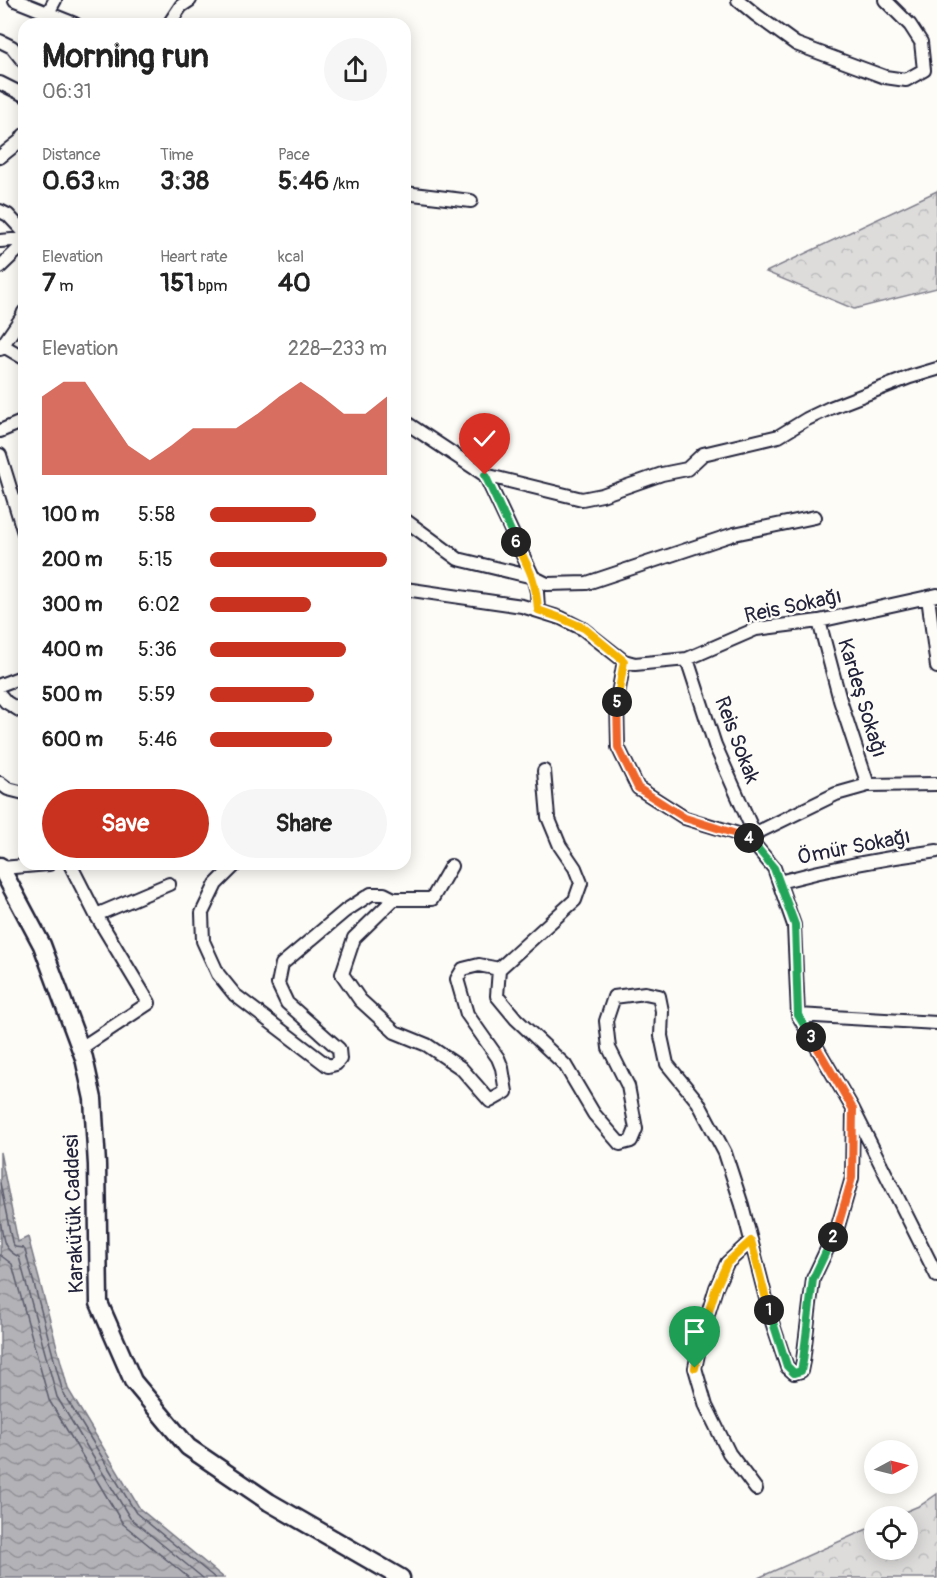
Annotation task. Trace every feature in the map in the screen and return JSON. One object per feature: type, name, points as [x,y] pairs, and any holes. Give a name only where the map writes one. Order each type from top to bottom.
[{"type":"main road","name":"Karakütük Caddesi","points":[[1,867],[42,945],[84,1058],[93,1099],[97,1165],[99,1303],[133,1381],[188,1447],[269,1502],[401,1578]]},
{"type":"street","points":[[15,0],[60,18]]},
{"type":"street","points":[[48,13],[55,0]]},
{"type":"street","points":[[738,0],[796,44],[885,77],[906,80],[924,70],[921,42],[910,25],[885,0]]},
{"type":"street","points":[[172,18],[181,2]]},
{"type":"street","points":[[0,41],[12,47],[18,54]]},
{"type":"street","points":[[0,83],[18,92]]},
{"type":"street","points":[[3,150],[18,142]]},
{"type":"street","points":[[411,194],[471,201]]},
{"type":"street","points":[[0,211],[8,215],[18,226]]},
{"type":"street","points":[[0,241],[18,240]]},
{"type":"street","points":[[0,267],[18,250]]},
{"type":"street","points":[[18,321],[1,347],[18,355]]},
{"type":"street","points":[[411,426],[485,475],[582,499],[687,469],[703,454],[779,436],[830,408],[937,369]]},
{"type":"street","points":[[0,431],[18,424]]},
{"type":"street","points":[[0,455],[18,514]]},
{"type":"street","points":[[485,475],[533,577],[538,610]]},
{"type":"street","points":[[411,524],[458,559],[533,577],[547,584],[587,583],[734,534],[815,517]]},
{"type":"street","points":[[411,590],[538,610],[584,628],[624,661],[616,700],[618,747],[638,788],[685,818],[751,835],[836,794],[868,785],[937,784]]},
{"type":"street","points":[[933,596],[937,667]]},
{"type":"street","name":"Reis Sokağı","points":[[624,661],[635,663],[687,659],[756,629],[819,621],[933,596]]},
{"type":"street","name":"Kardeş Sokağı","points":[[819,621],[840,700],[868,785]]},
{"type":"street","name":"Reis Sokak","points":[[687,659],[715,745],[751,835],[774,868],[795,925],[798,1015]]},
{"type":"street","points":[[0,685],[18,678]]},
{"type":"street","points":[[0,695],[6,702],[18,709]]},
{"type":"street","points":[[544,771],[548,817],[560,846],[575,868],[581,883],[575,900],[499,969],[497,996],[516,1019],[565,1065],[594,1114],[620,1144],[631,1141],[636,1129],[628,1086],[609,1048],[606,1021],[614,997],[645,993],[659,996],[662,1011],[661,1036],[667,1064],[698,1102],[725,1153],[742,1205],[772,1322],[787,1366],[794,1373],[801,1371],[813,1279],[838,1226],[852,1178],[853,1109]]},
{"type":"street","points":[[0,783],[8,789],[18,792]]},
{"type":"street","name":"Ömür Sokağı","points":[[779,882],[876,860],[937,851]]},
{"type":"street","points":[[1,867],[18,866]]},
{"type":"street","points":[[230,870],[216,884],[202,913],[203,941],[218,974],[235,995],[328,1066],[336,1064],[340,1059],[339,1049],[287,1003],[278,984],[282,964],[345,911],[371,894],[384,894],[394,899],[432,899],[452,866]]},
{"type":"street","points":[[73,870],[96,915],[149,1004],[81,1048]]},
{"type":"street","points":[[96,915],[169,884]]},
{"type":"street","points":[[394,899],[354,938],[342,974],[360,999],[394,1032],[427,1045],[461,1068],[490,1101],[506,1092],[502,1068],[498,1058],[467,1014],[457,979],[463,969],[479,965],[499,969]]},
{"type":"street","points":[[798,1015],[937,1023]]},
{"type":"street","points":[[798,1015],[853,1109],[937,1276]]},
{"type":"street","points":[[751,1241],[727,1263],[723,1271],[703,1330],[695,1368],[706,1406],[729,1454],[756,1489]]},
{"type":"green space","points":[[937,191],[937,288],[854,309],[766,272]]},
{"type":"green space","points":[[937,1494],[937,1578],[758,1578],[864,1530],[864,1560],[918,1560],[918,1506]]},
{"type":"water","points":[[0,1152],[18,1242],[28,1237],[68,1389],[140,1509],[224,1578],[0,1578]]},
{"type":"route","points":[[485,475],[533,577],[538,610],[584,628],[624,661],[616,700],[618,747],[638,788],[685,818],[748,837],[774,868],[795,925],[798,1015],[853,1109],[852,1178],[838,1226],[813,1279],[801,1371],[794,1373],[787,1366],[772,1322],[751,1241],[727,1263],[716,1288],[703,1330],[695,1368]]}]
